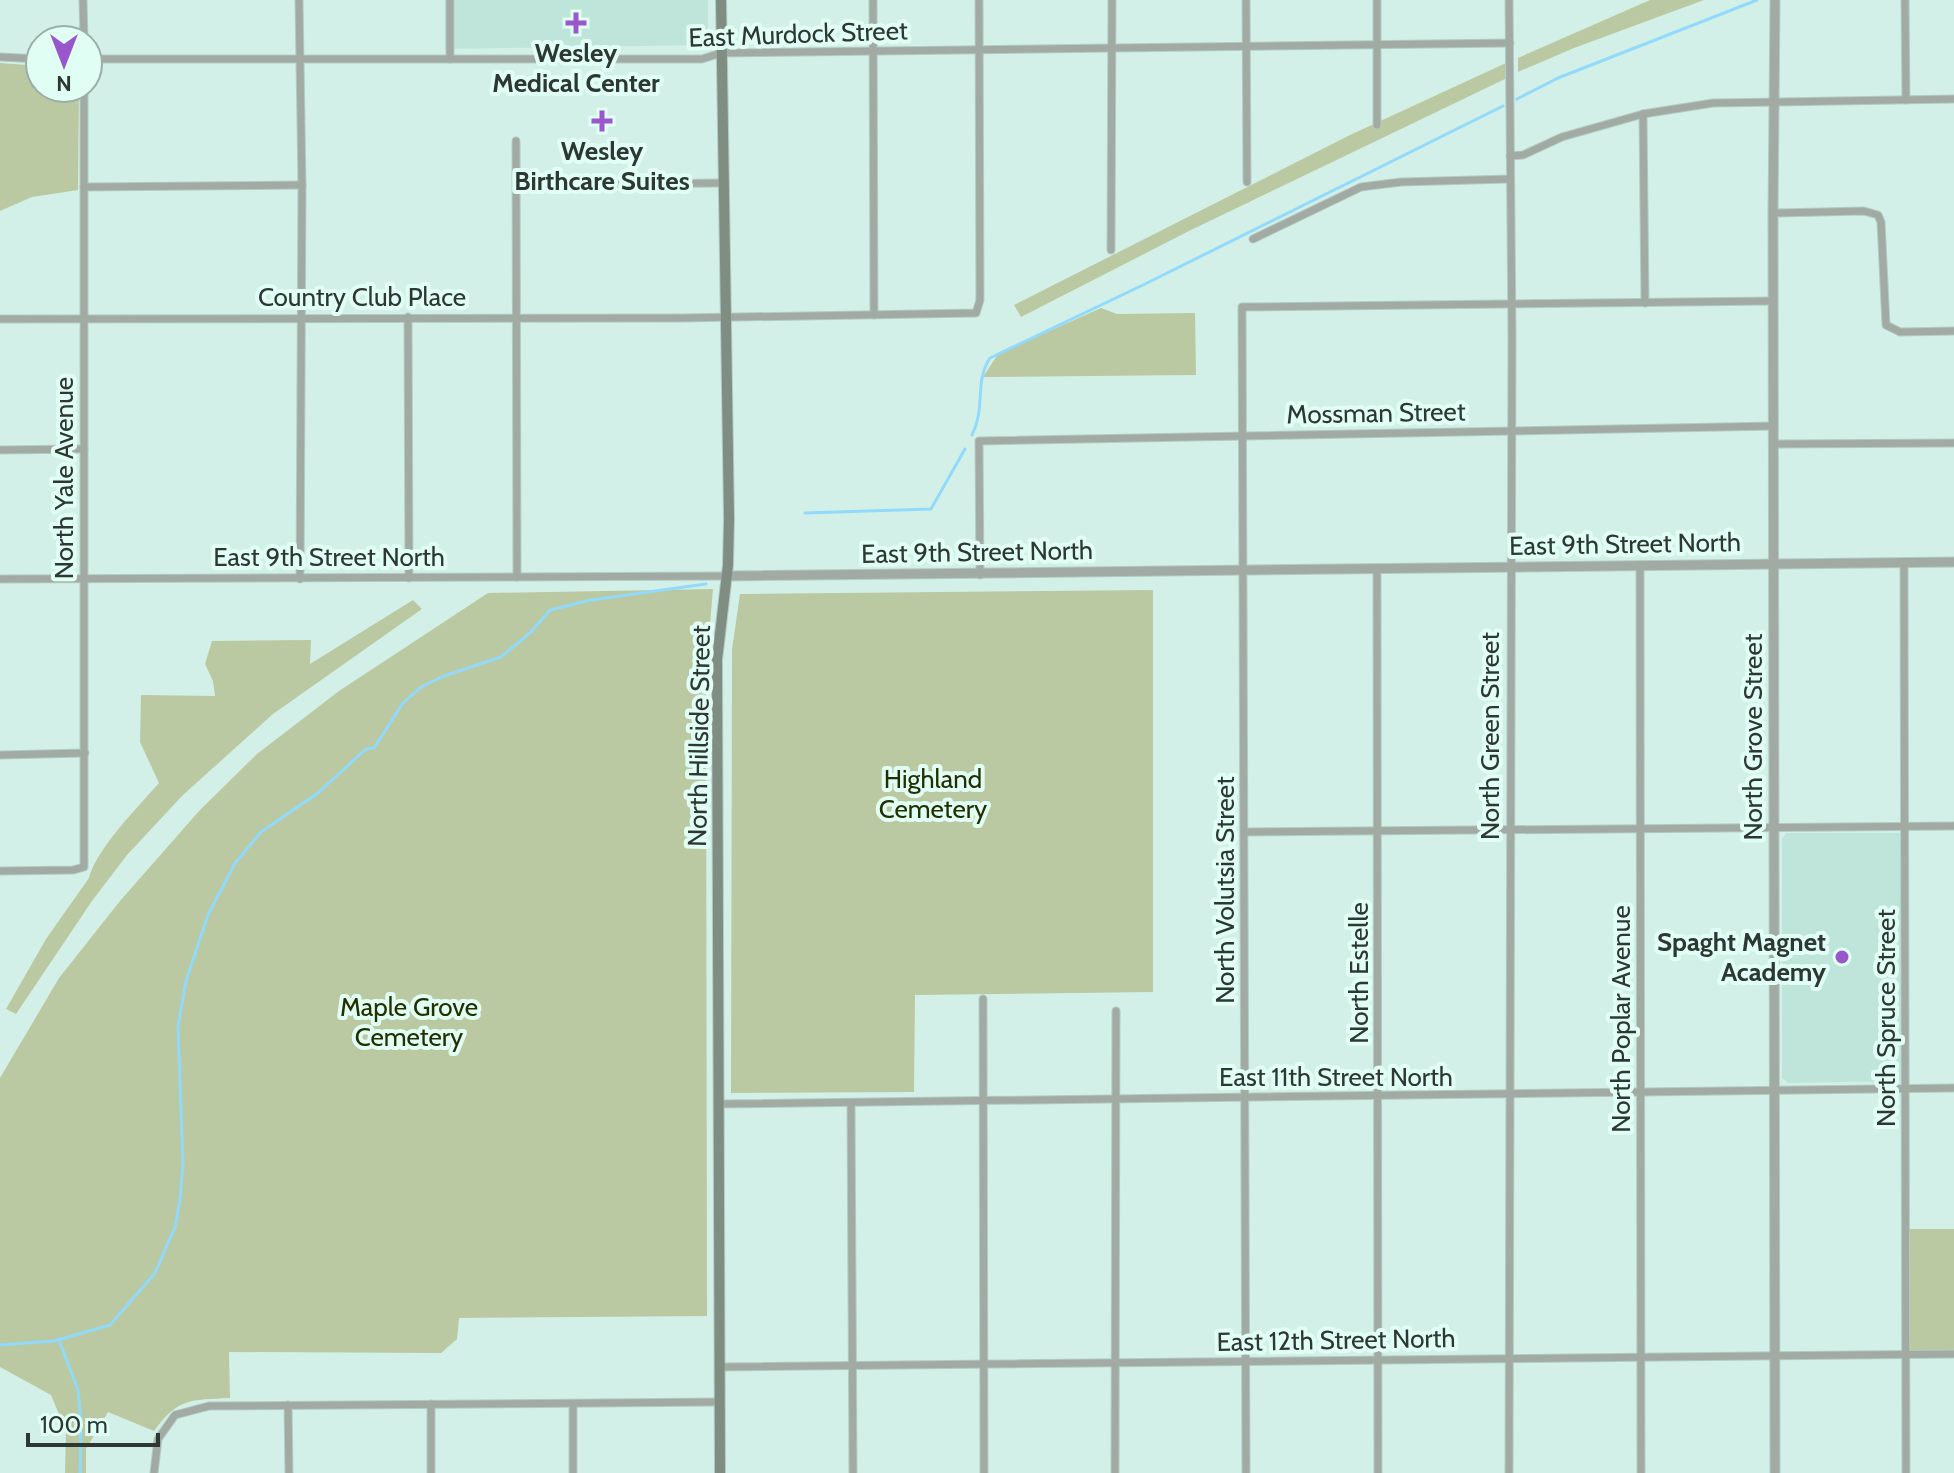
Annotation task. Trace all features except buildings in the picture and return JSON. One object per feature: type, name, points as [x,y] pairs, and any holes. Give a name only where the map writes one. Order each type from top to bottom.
[{"type":"main road","name":"North Hillside Street","points":[[720,1473],[717,660],[728,576],[729,519],[721,0]]},
{"type":"street","points":[[83,0],[84,24]]},
{"type":"street","points":[[299,0],[302,185],[300,579]]},
{"type":"street","points":[[450,0],[450,59]]},
{"type":"street","points":[[873,0],[874,315]]},
{"type":"street","points":[[979,0],[979,49]]},
{"type":"street","points":[[1111,250],[1112,0]]},
{"type":"street","points":[[1246,0],[1247,182]]},
{"type":"street","points":[[1377,0],[1377,125]]},
{"type":"street","name":"North Green Street","points":[[1509,0],[1512,304],[1509,1473]]},
{"type":"street","name":"North Grove Street","points":[[1775,0],[1775,1473]]},
{"type":"street","points":[[1905,0],[1906,100]]},
{"type":"street","name":"East Murdock Street","points":[[104,59],[702,59],[721,53],[1510,43]]},
{"type":"street","name":"Country Club Place","points":[[0,319],[724,317],[976,313],[980,300],[979,49]]},
{"type":"street","points":[[0,57],[24,58]]},
{"type":"street","points":[[1510,156],[1523,155],[1562,137],[1643,114],[1713,103],[1954,99]]},
{"type":"street","name":"North Yale Avenue","points":[[0,871],[73,870],[84,867],[84,104]]},
{"type":"street","points":[[1643,114],[1645,303]]},
{"type":"street","points":[[516,141],[517,577]]},
{"type":"street","points":[[1253,239],[1361,187],[1401,182],[1510,179]]},
{"type":"street","points":[[517,185],[722,183]]},
{"type":"street","points":[[84,187],[302,185]]},
{"type":"street","points":[[1773,213],[1864,211],[1878,215],[1881,222],[1886,325],[1900,332],[1954,331]]},
{"type":"street","points":[[1512,304],[1773,301]]},
{"type":"street","name":"North Volutsia Street","points":[[1246,1473],[1242,307],[1512,304]]},
{"type":"street","points":[[408,317],[409,578]]},
{"type":"street","name":"Mossman Street","points":[[980,575],[979,441],[1774,426]]},
{"type":"street","points":[[1774,444],[1954,443]]},
{"type":"street","points":[[0,450],[84,449]]},
{"type":"street","name":"North Spruce Street","points":[[1904,562],[1906,1473]]},
{"type":"street","name":"East 9th Street North","points":[[0,579],[980,575],[1954,562]]},
{"type":"street","name":"North Poplar Avenue","points":[[1640,565],[1641,1473]]},
{"type":"street","name":"North Estelle","points":[[1377,569],[1378,1473]]},
{"type":"street","points":[[0,755],[85,753]]},
{"type":"street","points":[[1245,832],[1954,826]]},
{"type":"street","points":[[983,999],[984,1473]]},
{"type":"street","points":[[1115,1473],[1116,1011]]},
{"type":"street","name":"East 11th Street North","points":[[718,1104],[1954,1088]]},
{"type":"street","points":[[851,1103],[853,1473]]},
{"type":"street","name":"East 12th Street North","points":[[719,1367],[1954,1354]]},
{"type":"street","points":[[154,1473],[158,1439],[175,1415],[209,1406],[719,1402]]},
{"type":"street","points":[[431,1404],[431,1473]]},
{"type":"street","points":[[573,1404],[573,1473]]},
{"type":"street","points":[[288,1405],[289,1473]]},
{"type":"shaded area","name":"Wesley Medical Center","points":[[445,0],[708,0],[708,45],[445,49]]},
{"type":"shaded area","name":"Spaght Magnet Academy","points":[[1786,833],[1899,833],[1901,836],[1900,1081],[1788,1083],[1782,1078],[1782,839]]},
{"type":"green space","points":[[1650,0],[1704,0],[1518,72],[1518,58]]},
{"type":"green space","points":[[0,63],[24,65],[24,104],[79,104],[78,190],[32,197],[0,211]]},
{"type":"green space","points":[[1506,63],[1505,79],[1189,231],[1021,317],[1014,305],[1350,135]]},
{"type":"green space","points":[[1101,308],[1117,314],[1195,313],[1196,375],[983,377],[998,354]]},
{"type":"green space","name":"Maple Grove Cemetery","points":[[713,589],[706,670],[707,1316],[459,1318],[457,1339],[441,1353],[229,1352],[230,1398],[186,1403],[170,1412],[154,1431],[108,1412],[86,1449],[86,1473],[65,1473],[66,1431],[51,1395],[0,1367],[0,1078],[59,978],[120,901],[199,811],[257,754],[339,691],[488,593]]},
{"type":"green space","name":"Highland Cemetery","points":[[1153,590],[1153,992],[915,995],[914,1092],[731,1093],[732,650],[740,594]]},
{"type":"green space","points":[[413,600],[422,609],[273,714],[183,795],[127,855],[16,1014],[6,1009],[46,939],[89,878],[100,854],[159,783],[140,742],[141,695],[215,696],[213,681],[205,664],[212,641],[311,640],[310,664]]},
{"type":"green space","points":[[1906,1229],[1954,1229],[1954,1354],[1905,1354]]},
{"type":"waterway","points":[[1517,99],[1558,78],[1757,0]]},
{"type":"waterway","points":[[972,435],[978,415],[982,376],[990,358],[1503,106]]},
{"type":"waterway","points":[[805,513],[931,509],[965,449]]},
{"type":"waterway","points":[[0,1345],[54,1341],[110,1325],[155,1273],[175,1227],[180,1199],[183,1165],[178,1026],[186,981],[208,915],[235,863],[261,832],[318,793],[366,749],[374,748],[403,703],[421,687],[501,657],[531,632],[550,610],[591,600],[706,584]]},
{"type":"waterway","points":[[59,1340],[78,1390],[80,1473]]},
{"type":"place","name":"Wesley Medical Center","points":[[576,23]]},
{"type":"place","name":"Wesley Birthcare Suites","points":[[602,121]]},
{"type":"place","name":"Spaght Magnet Academy","points":[[1842,957]]}]
